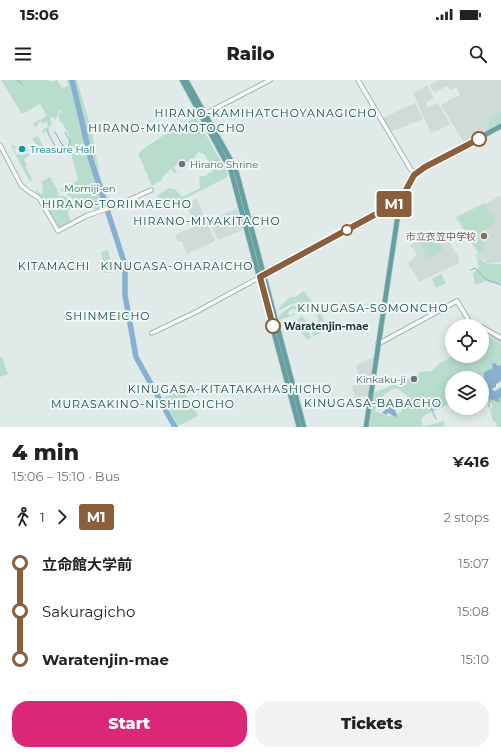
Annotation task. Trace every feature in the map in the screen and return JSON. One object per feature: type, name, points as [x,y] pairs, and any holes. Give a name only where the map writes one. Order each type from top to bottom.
[{"type":"main road","points":[[182,80],[232,171],[304,427]]},
{"type":"main road","points":[[186,80],[237,174],[299,427]]},
{"type":"main road","points":[[366,427],[400,201],[414,175],[501,126]]},
{"type":"street","points":[[205,114],[270,80]]},
{"type":"street","points":[[358,80],[414,175]]},
{"type":"street","points":[[0,145],[21,185],[39,198],[58,231],[86,216],[151,190]]},
{"type":"street","points":[[152,333],[196,312],[400,201]]},
{"type":"street","points":[[378,344],[457,301],[468,319]]},
{"type":"street","points":[[489,331],[501,338]]},
{"type":"shaded area","points":[[439,80],[501,80],[501,123],[465,142],[463,141],[441,105],[460,95],[457,87],[450,90],[447,86],[434,93],[430,85]]},
{"type":"shaded area","points":[[427,86],[434,98],[426,102],[428,106],[423,109],[438,103],[450,124],[431,134],[413,93]]},
{"type":"shaded area","points":[[415,103],[423,119],[391,132],[383,118]]},
{"type":"shaded area","name":"市立衣笠中学校","points":[[501,195],[501,262],[488,264],[480,258],[478,259],[475,255],[478,253],[455,217],[484,203],[486,204]]},
{"type":"shaded area","points":[[197,199],[205,218],[204,220],[195,224],[185,204]]},
{"type":"shaded area","points":[[237,208],[239,218],[231,222],[233,225],[240,222],[243,230],[219,240],[217,239],[210,220]]},
{"type":"shaded area","points":[[205,222],[207,223],[215,240],[214,242],[187,254],[181,241],[178,242],[175,235]]},
{"type":"shaded area","points":[[440,228],[445,238],[450,240],[451,246],[457,254],[460,262],[419,282],[408,263],[417,255],[413,248],[409,246]]},
{"type":"shaded area","points":[[373,357],[368,395],[355,398],[352,386],[357,385],[356,378],[359,377],[356,366]]},
{"type":"green space","name":"Momiji-en","points":[[1,80],[48,80],[50,82],[57,80],[62,88],[68,86],[67,80],[77,80],[92,132],[99,172],[110,205],[96,210],[83,201],[77,204],[71,197],[60,190],[78,180],[69,149],[70,147],[68,149],[70,138],[58,117],[60,112],[64,115],[60,110],[55,120],[53,117],[50,118],[52,125],[48,127],[46,121],[43,124],[41,121],[35,127],[33,124],[47,116],[40,104],[22,114]]},
{"type":"green space","points":[[501,112],[501,122],[490,128],[488,123],[490,118]]},
{"type":"green space","name":"Hirano Shrine","points":[[196,117],[228,174],[227,177],[164,210],[157,196],[169,188],[176,190],[182,197],[200,188],[199,177],[206,176],[213,172],[212,168],[205,156],[198,152],[195,157],[188,162],[183,162],[174,167],[177,173],[174,173],[171,169],[165,174],[161,181],[152,186],[138,154],[159,138]]},
{"type":"green space","points":[[48,127],[47,132],[42,133],[43,129]]},
{"type":"green space","points":[[38,136],[45,149],[40,151],[32,138]]},
{"type":"green space","points":[[13,145],[17,147],[14,149],[17,155],[20,154],[21,156],[28,153],[29,156],[24,159],[32,179],[30,182],[11,146]]},
{"type":"green space","points":[[50,177],[58,191],[59,197],[62,195],[68,198],[71,204],[69,205],[70,208],[68,212],[71,222],[60,228],[57,227],[35,189],[41,194],[43,193],[42,189],[44,188],[41,182]]},
{"type":"green space","points":[[484,204],[497,221],[471,239],[458,218]]},
{"type":"green space","points":[[433,233],[443,251],[428,259],[419,241]]},
{"type":"green space","points":[[478,235],[486,247],[479,252],[471,240]]},
{"type":"green space","points":[[108,250],[113,272],[105,273],[101,252]]},
{"type":"green space","points":[[480,258],[486,263],[501,264],[501,284],[486,281],[475,285],[473,273],[479,267],[477,260]]},
{"type":"green space","points":[[441,274],[446,283],[436,288],[432,279]]},
{"type":"green space","points":[[304,291],[323,318],[328,328],[313,337],[312,332],[323,328],[317,320],[319,318],[315,317],[319,314],[316,311],[312,313],[309,309],[304,312],[301,309],[302,306],[300,307],[295,303],[277,310],[290,297],[295,297]]},
{"type":"green space","points":[[292,306],[295,306],[298,310],[297,311],[294,308],[288,312],[290,316],[294,313],[295,315],[279,320],[279,315]]},
{"type":"green space","points":[[302,315],[310,327],[308,330],[311,338],[307,340],[296,325],[299,323],[297,320]]},
{"type":"green space","points":[[489,336],[501,344],[501,365],[496,365],[489,372],[445,371],[445,406],[425,415],[421,419],[423,427],[369,427],[374,393],[401,381],[418,376],[420,372],[432,371],[445,360],[445,363],[489,363]],"holes":[[[397,388],[406,395],[409,401],[402,408],[401,413],[389,416],[375,411],[380,399],[389,391]]]},
{"type":"green space","points":[[2,357],[8,374],[1,377],[0,358]]},
{"type":"green space","points":[[182,389],[198,416],[178,426],[164,399],[165,397]]},
{"type":"green space","points":[[501,398],[501,427],[497,427],[496,422],[493,421],[490,410],[493,407],[489,399],[492,400]]},
{"type":"green space","points":[[444,421],[445,426],[443,427],[423,427]]},
{"type":"water","points":[[439,230],[445,240],[440,243],[434,233]]},
{"type":"water","points":[[495,363],[498,366],[501,365],[501,381],[496,384],[496,387],[492,390],[495,391],[501,387],[500,402],[489,399],[489,371],[487,371],[493,368],[492,364]]},
{"type":"water","points":[[389,407],[395,410],[397,415],[396,417],[388,413],[386,415],[382,413]]},
{"type":"waterway","points":[[17,80],[22,84]]},
{"type":"waterway","points":[[72,80],[91,160],[125,265],[125,295],[136,357],[175,427]]},
{"type":"waterway","points":[[48,129],[48,133],[55,146]]},
{"type":"waterway","points":[[55,132],[63,145],[64,149],[62,153]]},
{"type":"waterway","points":[[65,132],[70,141],[68,149]]},
{"type":"waterway","points":[[63,151],[60,151],[59,149],[61,146],[64,146]]},
{"type":"waterway","points":[[471,270],[475,268],[487,280],[501,285]]},
{"type":"waterway","points":[[491,335],[501,342]]},
{"type":"waterway","points":[[489,403],[490,399]]},
{"type":"waterway","points":[[431,408],[436,419]]},
{"type":"bus line","name":"M1","points":[[273,326],[260,277],[400,201],[403,192],[414,175],[425,167],[479,139]]},
{"type":"place","name":"Treasure Hall","points":[[22,149]]},
{"type":"place","name":"Hirano Shrine","points":[[182,164]]},
{"type":"place","name":"市立衣笠中学校","points":[[484,236]]},
{"type":"place","name":"Waratenjin-mae","points":[[273,326]]},
{"type":"place","name":"Kinkaku-ji","points":[[414,379]]},
{"type":"district","name":"HIRANO-KAMIHATCHOYANAGICHO","points":[[266,113]]},
{"type":"district","name":"HIRANO-MIYAMOTOCHO","points":[[167,128]]},
{"type":"district","name":"HIRANO-TORIIMAECHO","points":[[117,204]]},
{"type":"district","name":"HIRANO-MIYAKITACHO","points":[[207,221]]},
{"type":"district","name":"KITAMACHI","points":[[54,266]]},
{"type":"district","name":"KINUGASA-OHARAICHO","points":[[177,266]]},
{"type":"district","name":"KINUGASA-SOMONCHO","points":[[373,308]]},
{"type":"district","name":"SHINMEICHO","points":[[108,316]]},
{"type":"district","name":"KINUGASA-KITATAKAHASHICHO","points":[[230,389]]},
{"type":"district","name":"KINUGASA-BABACHO","points":[[373,403]]},
{"type":"district","name":"MURASAKINO-NISHIDOICHO","points":[[143,404]]}]
